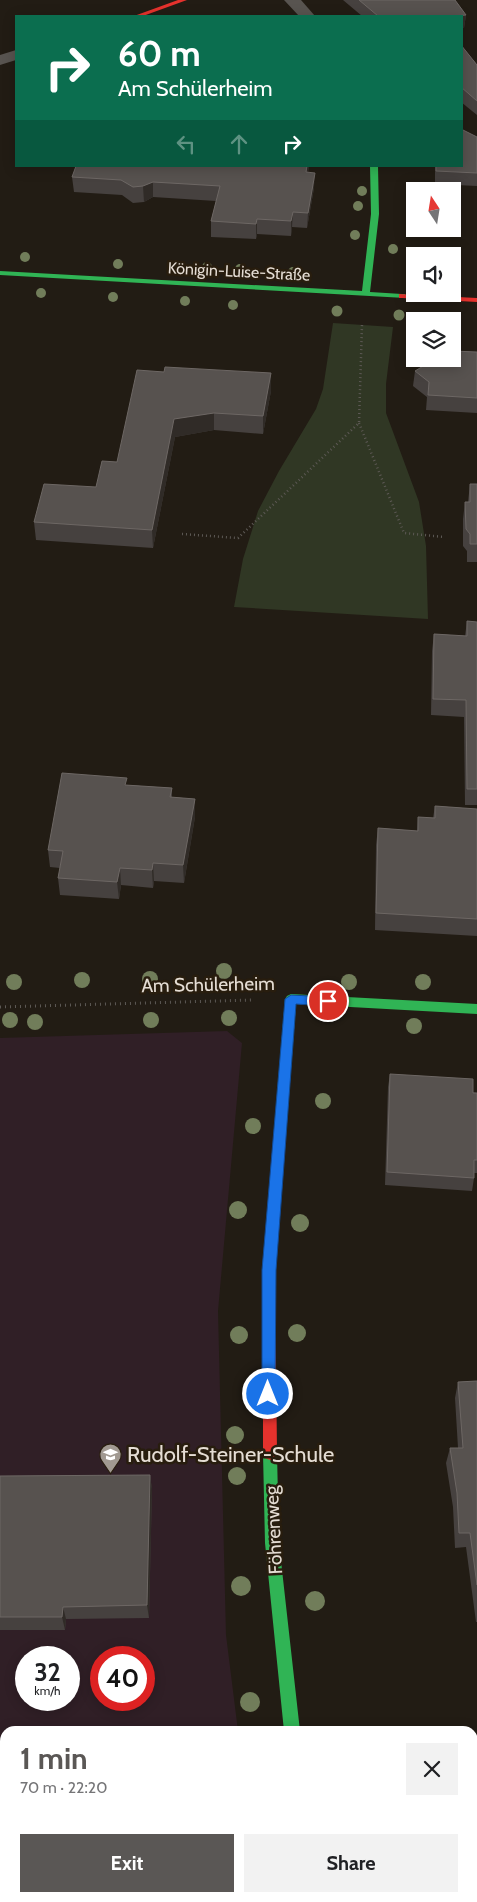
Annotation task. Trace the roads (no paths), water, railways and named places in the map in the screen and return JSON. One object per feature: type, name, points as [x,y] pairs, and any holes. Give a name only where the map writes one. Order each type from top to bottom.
[{"type":"street","points":[[139,15],[184,0]]},
{"type":"street","points":[[292,0],[306,15]]},
{"type":"street","points":[[0,60],[15,55]]},
{"type":"street","points":[[366,294],[375,214],[374,167]]},
{"type":"street","name":"Königin-Luise-Straße","points":[[0,273],[477,300]]},
{"type":"street","name":"Am Schülerheim","points":[[291,999],[477,1009]]},
{"type":"street","name":"Föhrenweg","points":[[291,999],[269,1270],[268,1394],[272,1543],[291,1726]]},
{"type":"place","name":"Rudolf-Steiner-Schule","points":[[111,1473]]}]
